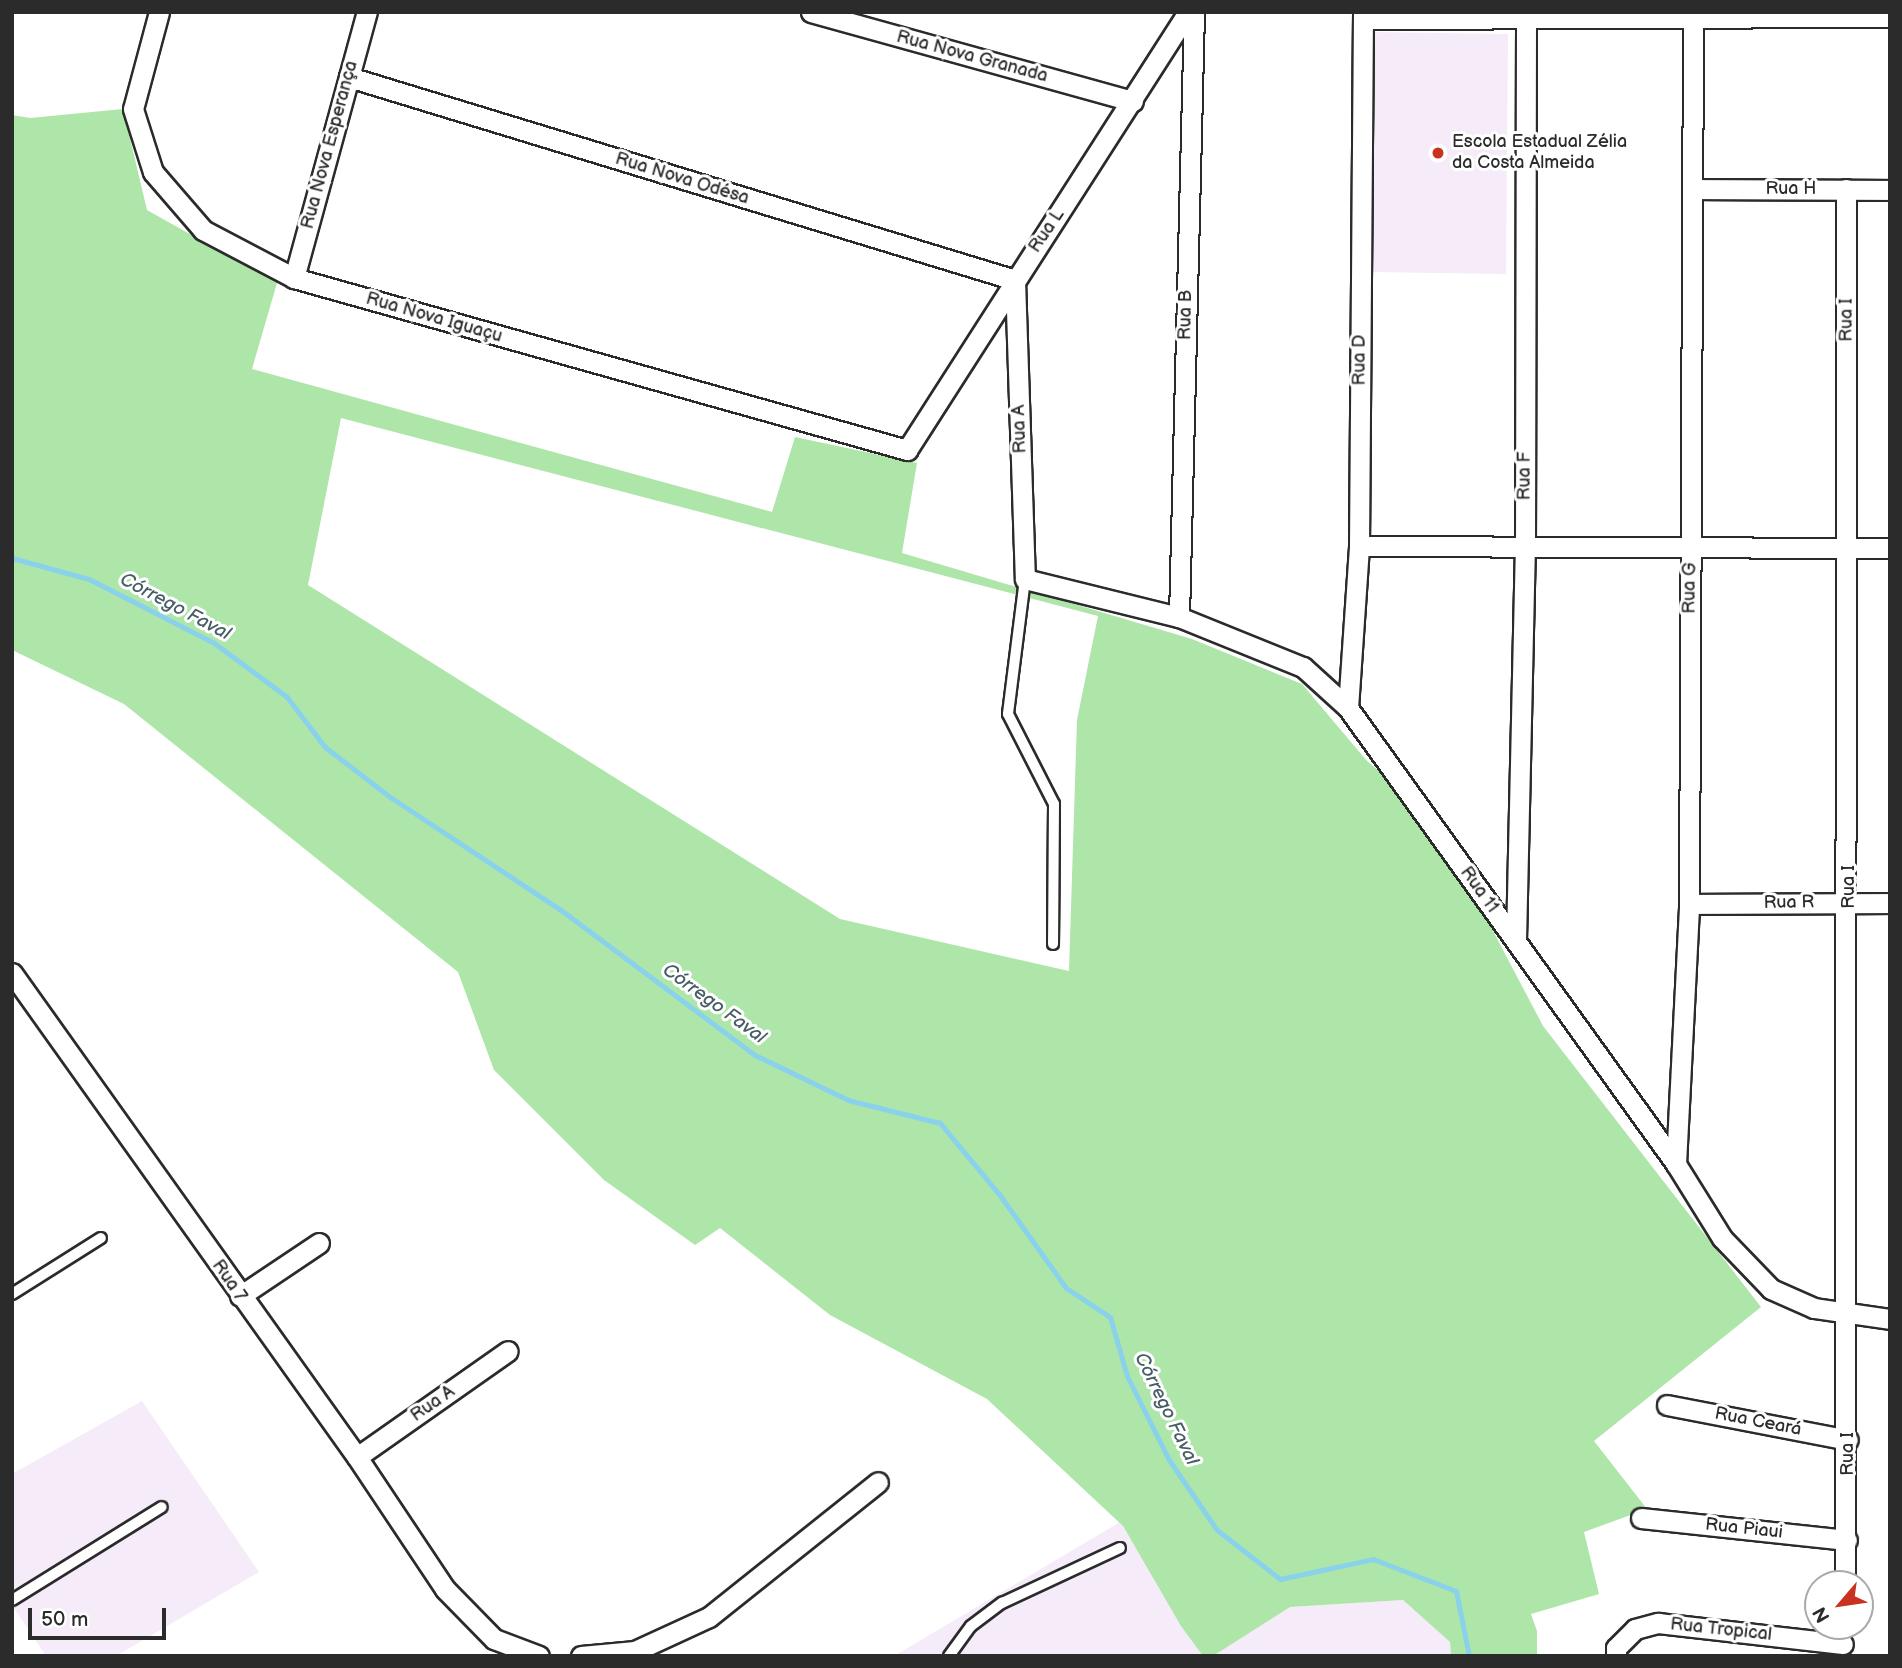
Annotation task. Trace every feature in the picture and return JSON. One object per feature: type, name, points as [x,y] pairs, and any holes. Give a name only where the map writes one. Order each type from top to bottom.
[{"type":"street","name":"Rua Nova Iguaçu","points":[[159,12],[133,109],[153,172],[203,229],[294,278],[907,450]]},
{"type":"street","name":"Rua Nova Esperança","points":[[294,278],[367,12]]},
{"type":"street","name":"Rua Nova Granada","points":[[811,12],[1133,102]]},
{"type":"street","name":"Rua L","points":[[907,450],[1133,102],[1188,12]]},
{"type":"street","name":"Rua B","points":[[1179,617],[1194,12]]},
{"type":"street","points":[[1363,15],[1693,14],[1890,17]]},
{"type":"street","name":"Rua G","points":[[1676,1164],[1689,904],[1693,14]]},
{"type":"street","name":"Rua D","points":[[1348,708],[1359,546],[1363,15]]},
{"type":"street","name":"Rua F","points":[[1516,940],[1525,547],[1526,15]]},
{"type":"street","name":"Rua Nova Odésa","points":[[349,77],[1015,280]]},
{"type":"street","name":"Rua H","points":[[1692,189],[1890,190]]},
{"type":"street","name":"Rua I","points":[[1846,189],[1849,1316],[1846,1570]]},
{"type":"street","name":"Rua A","points":[[1015,280],[1025,579]]},
{"type":"street","points":[[1359,546],[1890,548]]},
{"type":"street","name":"Rua 11","points":[[1025,579],[1179,617],[1303,667],[1348,708],[1676,1164],[1722,1237],[1771,1289],[1814,1308],[1849,1316],[1890,1319]]},
{"type":"street","name":"Rua R","points":[[1689,904],[1890,903]]},
{"type":"street","name":"Rua 7","points":[[12,973],[240,1296],[358,1457],[445,1590],[494,1639],[539,1656]]},
{"type":"street","points":[[240,1296],[320,1243]]},
{"type":"street","name":"Rua A","points":[[358,1457],[508,1351]]},
{"type":"street","name":"Rua Ceará","points":[[1667,1405],[1848,1440]]},
{"type":"street","points":[[581,1656],[635,1651],[709,1617],[878,1482]]},
{"type":"street","name":"Rua Piaui","points":[[1641,1518],[1847,1540]]},
{"type":"street","name":"Rua Tropical","points":[[1616,1656],[1616,1648],[1635,1629],[1658,1623],[1843,1642]]},
{"type":"lane","points":[[1025,579],[1008,714],[1054,804],[1053,944]]},
{"type":"lane","points":[[12,1294],[101,1238]]},
{"type":"lane","points":[[12,1600],[162,1507]]},
{"type":"lane","points":[[949,1656],[971,1626],[1002,1603],[1119,1548]]},
{"type":"shaded area","name":"Escola Estadual Zélia da Costa Almeida","points":[[1368,32],[1508,34],[1506,274],[1370,272]]},
{"type":"shaded area","points":[[142,1401],[259,1572],[116,1656],[46,1656],[12,1605],[12,1474]]},
{"type":"shaded area","points":[[1120,1522],[1203,1656],[894,1656]]},
{"type":"shaded area","points":[[1403,1600],[1450,1642],[1451,1656],[1213,1656],[1290,1607]]},
{"type":"green space","points":[[123,109],[147,210],[277,283],[252,369],[772,512],[795,437],[917,463],[902,553],[1192,639],[1302,684],[1367,761],[1391,781],[1471,889],[1543,1026],[1761,1307],[1594,1441],[1647,1509],[1584,1532],[1599,1594],[1531,1614],[1537,1631],[1537,1656],[1451,1656],[1450,1642],[1403,1600],[1290,1607],[1213,1656],[1203,1656],[1181,1626],[1123,1526],[987,1399],[830,1315],[720,1228],[695,1245],[604,1180],[494,1070],[458,972],[124,704],[12,650],[12,115],[30,118]],"holes":[[[341,418],[1098,616],[1077,720],[1069,971],[840,919],[308,585]]]},
{"type":"waterway","name":"Córrego Faval","points":[[12,558],[89,579],[214,643],[287,697],[325,747],[390,797],[561,910],[755,1055],[848,1100],[940,1123],[999,1194],[1066,1288],[1110,1317],[1127,1376],[1169,1460],[1217,1530],[1280,1579],[1373,1559],[1456,1591],[1469,1656]]},
{"type":"place","name":"Escola Estadual Zélia da Costa Almeida","points":[[1438,153]]}]
